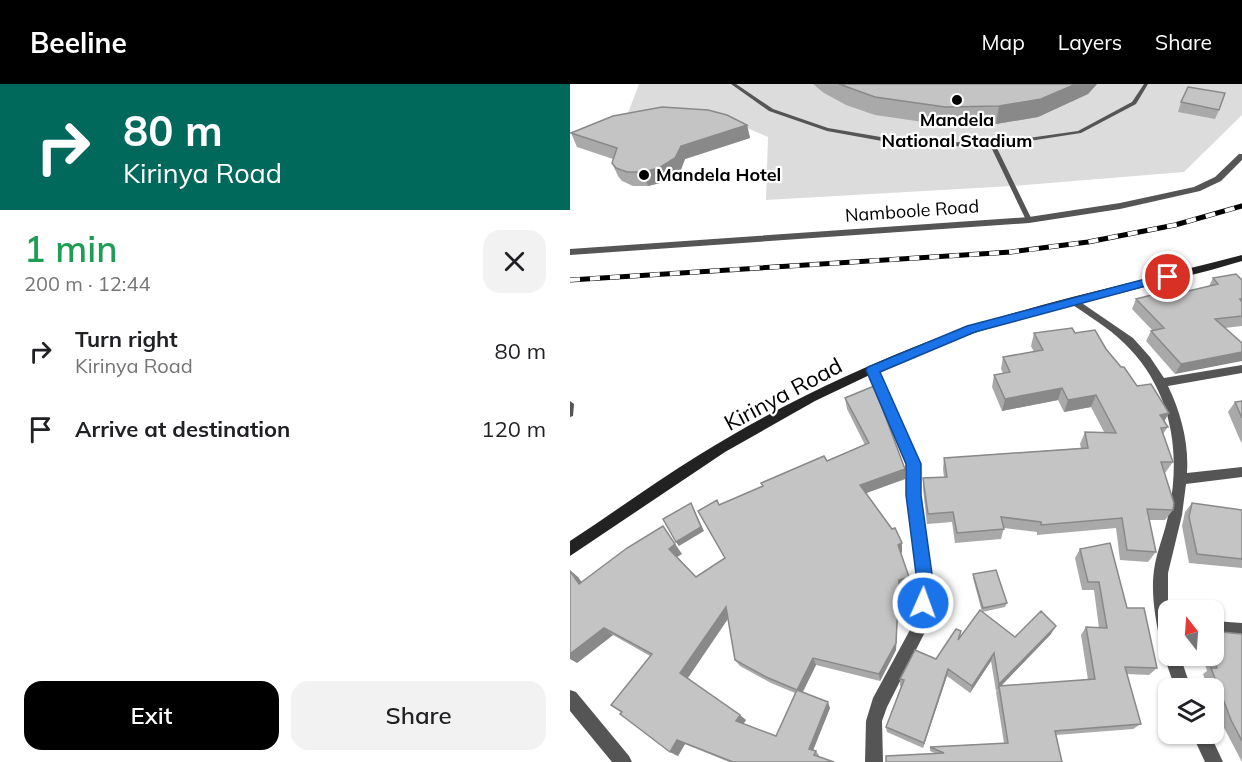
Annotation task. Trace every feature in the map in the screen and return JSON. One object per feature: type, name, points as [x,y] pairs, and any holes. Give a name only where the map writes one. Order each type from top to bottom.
[{"type":"main road","name":"Kirinya Road","points":[[570,549],[719,449],[808,401],[872,370],[971,329],[1073,300],[1242,258]]},
{"type":"street","name":"Namboole Road","points":[[570,252],[1029,220],[1164,198],[1197,189],[1218,179],[1242,156]]},
{"type":"street","points":[[1073,300],[1128,340],[1161,383],[1176,416],[1182,451],[1181,479],[1161,573],[1164,600]]},
{"type":"street","points":[[1161,383],[1242,369]]},
{"type":"street","points":[[872,370],[914,464],[914,495],[924,574],[923,603],[918,630],[879,704],[874,721],[874,762]]},
{"type":"street","points":[[1181,479],[1242,472]]},
{"type":"street","points":[[1224,630],[1242,631]]},
{"type":"street","points":[[570,698],[623,762]]},
{"type":"street","points":[[1206,744],[1214,762]]},
{"type":"lane","points":[[733,84],[771,110],[826,129],[904,143],[993,145],[1079,132],[1134,103],[1146,84]]},
{"type":"lane","points":[[993,145],[1029,220]]},
{"type":"lane","points":[[570,404],[570,414]]},
{"type":"shaded area","points":[[639,84],[1242,84],[1242,115],[1184,172],[1012,186],[766,200],[768,137],[703,109],[628,113]]},
{"type":"building","points":[[839,84],[1076,84],[1041,99],[999,106],[945,107],[875,97]]},
{"type":"building","points":[[1188,87],[1225,93],[1219,110],[1181,102]]},
{"type":"building","points":[[662,107],[708,110],[727,115],[747,125],[681,146],[675,158],[659,168],[643,172],[627,172],[616,168],[612,163],[617,148],[571,133],[613,116]]},
{"type":"building","points":[[1236,274],[1242,280],[1242,299],[1240,299],[1242,316],[1215,319],[1242,343],[1242,352],[1181,364],[1151,331],[1164,328],[1136,299],[1175,289],[1180,293],[1218,284],[1213,278]]},
{"type":"building","points":[[1072,328],[1075,333],[1095,330],[1106,349],[1121,367],[1124,367],[1137,386],[1151,384],[1169,413],[1160,415],[1168,427],[1161,428],[1173,462],[1161,462],[1174,503],[1173,510],[1147,509],[1156,552],[1127,550],[1122,518],[1041,525],[1041,522],[1001,517],[1004,529],[957,533],[953,512],[928,514],[923,478],[947,477],[944,458],[1088,448],[1085,432],[1116,433],[1096,395],[1068,400],[1062,388],[1005,399],[994,375],[1010,372],[1003,357],[1043,350],[1034,333]]},
{"type":"building","points":[[874,386],[905,469],[860,485],[892,529],[895,528],[902,543],[898,545],[909,577],[899,580],[896,643],[879,674],[813,658],[797,690],[828,702],[809,749],[816,751],[814,755],[834,762],[733,762],[677,740],[670,752],[611,705],[652,654],[604,628],[570,654],[570,571],[579,584],[627,548],[663,526],[675,544],[669,549],[696,577],[725,558],[698,511],[717,500],[719,505],[763,486],[761,483],[824,456],[827,461],[869,443],[845,398]],"holes":[[[726,607],[735,660],[766,677],[797,690],[776,736],[736,721],[740,715],[680,673]]]},
{"type":"building","points":[[1242,401],[1242,418],[1235,402]]},
{"type":"building","points":[[691,503],[701,527],[676,542],[663,519]]},
{"type":"building","points":[[1192,503],[1242,510],[1242,559],[1197,554],[1189,517]]},
{"type":"building","points":[[1110,543],[1127,608],[1144,608],[1157,668],[1125,667],[1141,724],[1055,731],[1062,762],[886,762],[886,756],[944,753],[930,747],[1008,743],[999,686],[1095,679],[1086,627],[1107,628],[1099,582],[1088,582],[1080,549]]},
{"type":"building","points":[[996,570],[1007,603],[983,608],[973,574]]},
{"type":"building","points":[[980,610],[1015,637],[1041,611],[1056,626],[999,684],[994,653],[972,686],[948,669],[924,743],[886,727],[904,680],[900,679],[915,650],[936,659],[956,629],[961,631],[958,640]]},
{"type":"building","points":[[1224,632],[1242,634],[1242,741],[1224,702],[1224,678],[1215,678],[1211,668],[1217,668],[1216,666],[1224,666]]},
{"type":"railway","points":[[570,280],[1011,252],[1088,242],[1175,225],[1242,206]]},
{"type":"place","name":"Mandela National Stadium","points":[[957,100]]},
{"type":"place","name":"Mandela Hotel","points":[[644,175]]},
{"type":"route","points":[[923,603],[924,574],[914,495],[914,464],[872,370],[971,329],[1073,300],[1168,277]]}]
